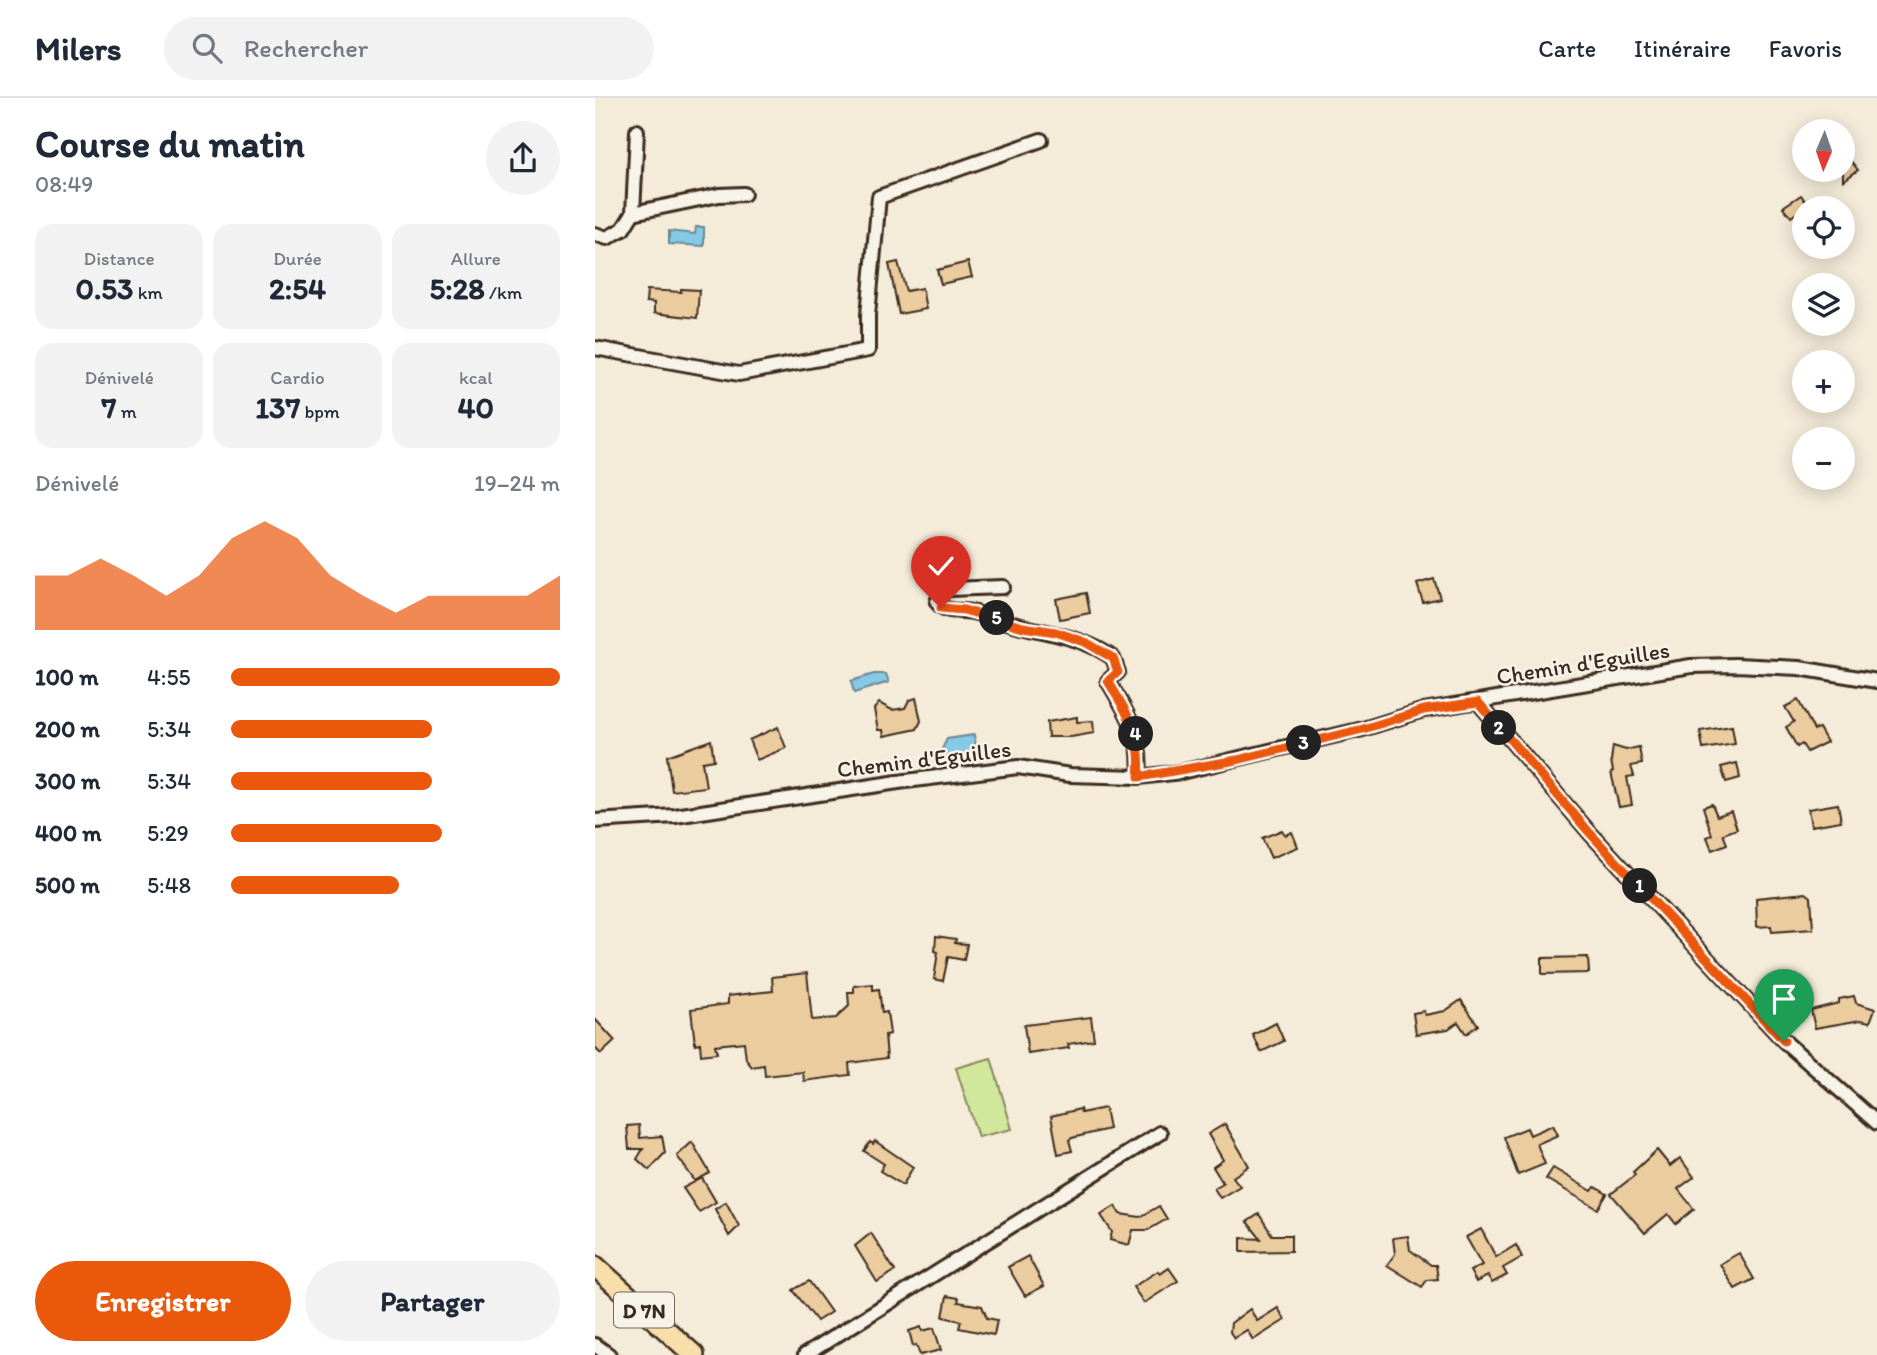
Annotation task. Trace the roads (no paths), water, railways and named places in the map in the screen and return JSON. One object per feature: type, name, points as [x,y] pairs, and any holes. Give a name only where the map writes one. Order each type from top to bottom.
[{"type":"main road","name":"D 7N","points":[[595,1266],[694,1355]]},
{"type":"street","points":[[595,234],[607,238],[623,229],[633,213],[637,131]]},
{"type":"street","points":[[595,348],[739,374],[868,350],[868,315],[879,197],[1041,140]]},
{"type":"street","points":[[633,213],[719,195],[744,194]]},
{"type":"street","points":[[1003,587],[949,589],[942,591],[937,602],[941,608],[949,611],[964,610],[1023,627],[1056,632],[1085,642],[1113,658],[1118,672],[1108,681],[1134,722],[1139,777]]},
{"type":"street","name":"Chemin d'Eguilles","points":[[595,821],[675,816],[1018,767],[1070,775],[1139,777],[1237,760],[1363,729],[1424,710],[1691,666],[1736,664],[1799,668],[1877,681]]},
{"type":"street","points":[[1478,702],[1589,832],[1784,1041],[1877,1123]]},
{"type":"street","points":[[805,1355],[1160,1133]]},
{"type":"street","points":[[595,1345],[609,1355]]},
{"type":"water","points":[[696,227],[704,227],[704,246],[669,244],[669,231],[695,234]]},
{"type":"water","points":[[874,674],[886,674],[889,682],[854,693],[851,681]]},
{"type":"water","points":[[974,735],[977,751],[970,755],[943,759],[942,749],[947,739]]}]
